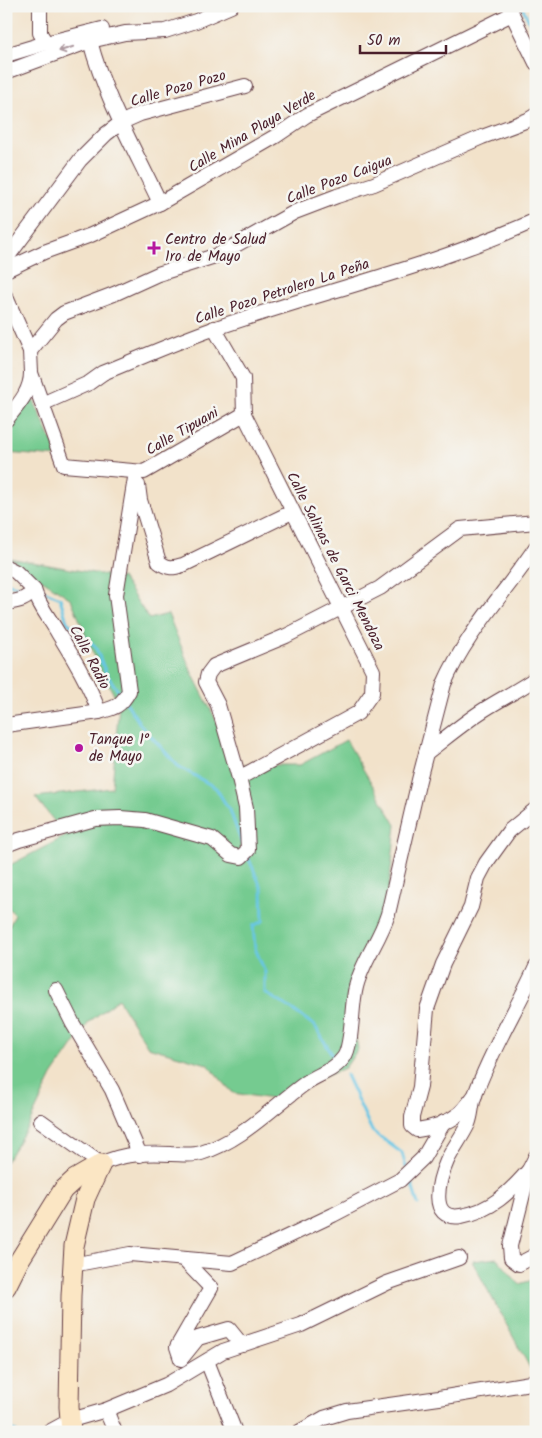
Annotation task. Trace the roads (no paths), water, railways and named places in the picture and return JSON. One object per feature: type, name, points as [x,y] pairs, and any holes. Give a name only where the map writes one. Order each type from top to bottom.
[{"type":"street","points":[[40,6],[40,33],[46,42]]},
{"type":"street","points":[[6,55],[46,42],[127,24],[164,22],[208,6]]},
{"type":"street","points":[[6,72],[90,41],[125,33],[165,31],[196,21],[231,6]]},
{"type":"street","points":[[510,10],[536,63]]},
{"type":"street","name":"Calle Mina Playa Verde","points":[[6,270],[44,252],[91,235],[160,203],[276,136],[307,115],[510,10]]},
{"type":"street","points":[[90,41],[109,98],[160,203]]},
{"type":"street","name":"Calle Pozo Pozo","points":[[6,260],[89,149],[122,122],[156,109],[245,86]]},
{"type":"street","name":"Calle Pozo Caigua","points":[[30,351],[56,318],[64,313],[114,294],[158,274],[218,255],[295,212],[374,184],[536,115]]},
{"type":"street","name":"Calle Pozo Petrolero La Peña","points":[[42,404],[89,383],[103,373],[214,328],[418,264],[536,220]]},
{"type":"street","points":[[6,420],[31,382],[30,351],[7,300]]},
{"type":"street","name":"Calle Salinas de Garci Mendoza","points":[[214,328],[243,378],[244,414],[373,671],[372,693],[358,713],[239,778]]},
{"type":"street","points":[[31,373],[64,465],[136,472]]},
{"type":"street","name":"Calle Tipuani","points":[[136,472],[144,472],[152,468],[244,414]]},
{"type":"street","points":[[136,472],[140,500],[160,562],[172,569],[184,565],[292,512]]},
{"type":"street","points":[[99,712],[113,709],[123,702],[129,690],[116,595],[136,472]]},
{"type":"street","points":[[6,845],[95,819],[120,818],[145,820],[212,840],[231,855],[241,858],[248,850],[246,808],[218,705],[206,682],[208,674],[214,666],[286,636],[380,588],[460,528],[536,522]]},
{"type":"street","points":[[6,1287],[19,1261],[64,1190],[75,1179],[111,1158],[140,1155],[198,1154],[213,1149],[242,1134],[308,1081],[337,1065],[344,1058],[348,1049],[356,987],[362,969],[384,927],[388,914],[440,694],[448,673],[494,602],[520,571],[536,547]]},
{"type":"street","points":[[6,567],[16,572],[34,590],[30,596],[21,601],[6,604]]},
{"type":"street","name":"Calle Radio","points":[[6,725],[99,712],[81,673],[38,602],[34,590]]},
{"type":"street","points":[[426,753],[479,713],[536,678]]},
{"type":"street","points":[[475,1095],[459,1114],[444,1122],[426,1129],[417,1130],[412,1126],[412,1117],[420,1087],[427,1009],[443,964],[471,907],[478,878],[486,863],[509,831],[536,809]]},
{"type":"street","points":[[529,1170],[497,1202],[482,1210],[462,1216],[450,1217],[442,1211],[438,1200],[440,1185],[447,1162],[468,1123],[475,1095],[536,967]]},
{"type":"street","points":[[56,990],[112,1090],[140,1155]]},
{"type":"street","points":[[41,1121],[101,1164]]},
{"type":"street","points":[[72,1265],[130,1254],[232,1263],[333,1215],[400,1180],[423,1158],[444,1122]]},
{"type":"street","points":[[536,1156],[529,1170],[510,1246],[511,1258],[519,1264],[536,1255]]},
{"type":"street","points":[[71,1426],[69,1407],[72,1265],[78,1221],[85,1199],[101,1164]]},
{"type":"street","points":[[49,1432],[71,1426],[166,1385],[223,1351],[301,1326],[387,1283],[460,1258]]},
{"type":"street","points":[[183,1259],[211,1288],[178,1347],[181,1358],[198,1338],[229,1330],[242,1345]]},
{"type":"street","points":[[207,1361],[235,1432]]},
{"type":"street","points":[[299,1432],[324,1418],[347,1411],[488,1391],[530,1383],[536,1379]]},
{"type":"street","points":[[106,1410],[115,1432]]},
{"type":"waterway","points":[[522,6],[536,37]]},
{"type":"waterway","points":[[6,583],[24,588]]},
{"type":"waterway","points":[[42,590],[60,598],[67,622],[95,646],[106,673],[121,695]]},
{"type":"waterway","points":[[126,702],[140,724],[178,766],[216,788],[231,813],[242,844]]},
{"type":"waterway","points":[[248,857],[262,889],[263,921],[253,926],[255,948],[265,972],[265,993],[315,1026],[333,1056]]},
{"type":"waterway","points":[[346,1075],[372,1131],[402,1153],[406,1167]]},
{"type":"waterway","points":[[409,1176],[418,1204]]},
{"type":"waterway","points":[[6,1426],[16,1432]]},
{"type":"place","name":"Centro de Salud 1ro de Mayo","points":[[154,248]]},
{"type":"place","name":"Tanque 1° de Mayo","points":[[79,748]]}]
